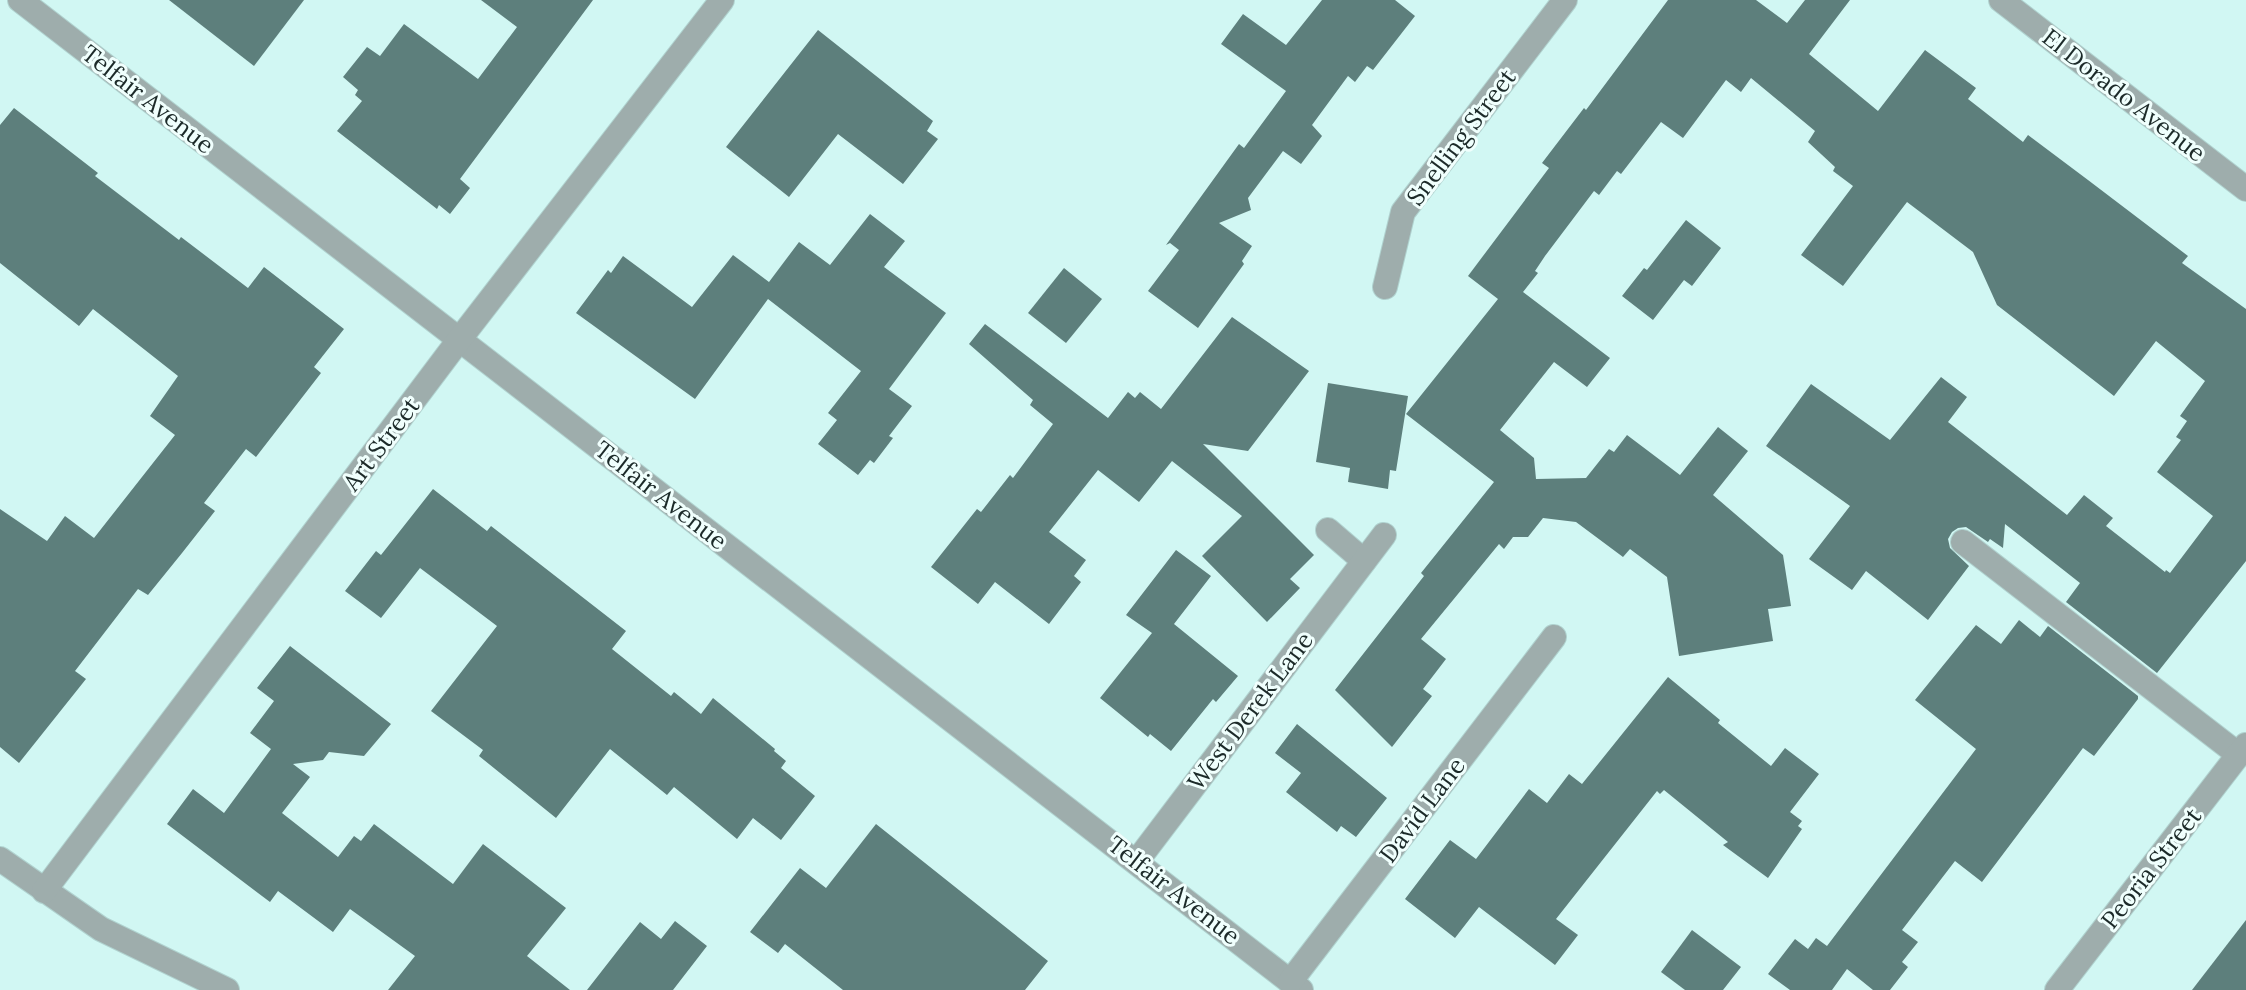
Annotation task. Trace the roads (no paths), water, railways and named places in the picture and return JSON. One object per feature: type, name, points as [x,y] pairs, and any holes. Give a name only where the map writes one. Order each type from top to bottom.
[{"type":"street","name":"Telfair Avenue","points":[[20,0],[1296,986]]},
{"type":"street","name":"Art Street","points":[[44,891],[459,340],[722,0]]},
{"type":"street","name":"Snelling Street","points":[[1385,287],[1403,212],[1565,0]]},
{"type":"street","name":"El Dorado Avenue","points":[[2001,0],[2246,189]]},
{"type":"street","points":[[1328,530],[1364,561]]},
{"type":"street","name":"West Derek Lane","points":[[1137,861],[1384,535]]},
{"type":"street","points":[[1963,542],[2242,750]]},
{"type":"street","name":"David Lane","points":[[1296,986],[1554,637]]},
{"type":"street","name":"Peoria Street","points":[[2057,990],[2242,750]]},
{"type":"street","points":[[0,859],[101,929],[227,990]]}]
